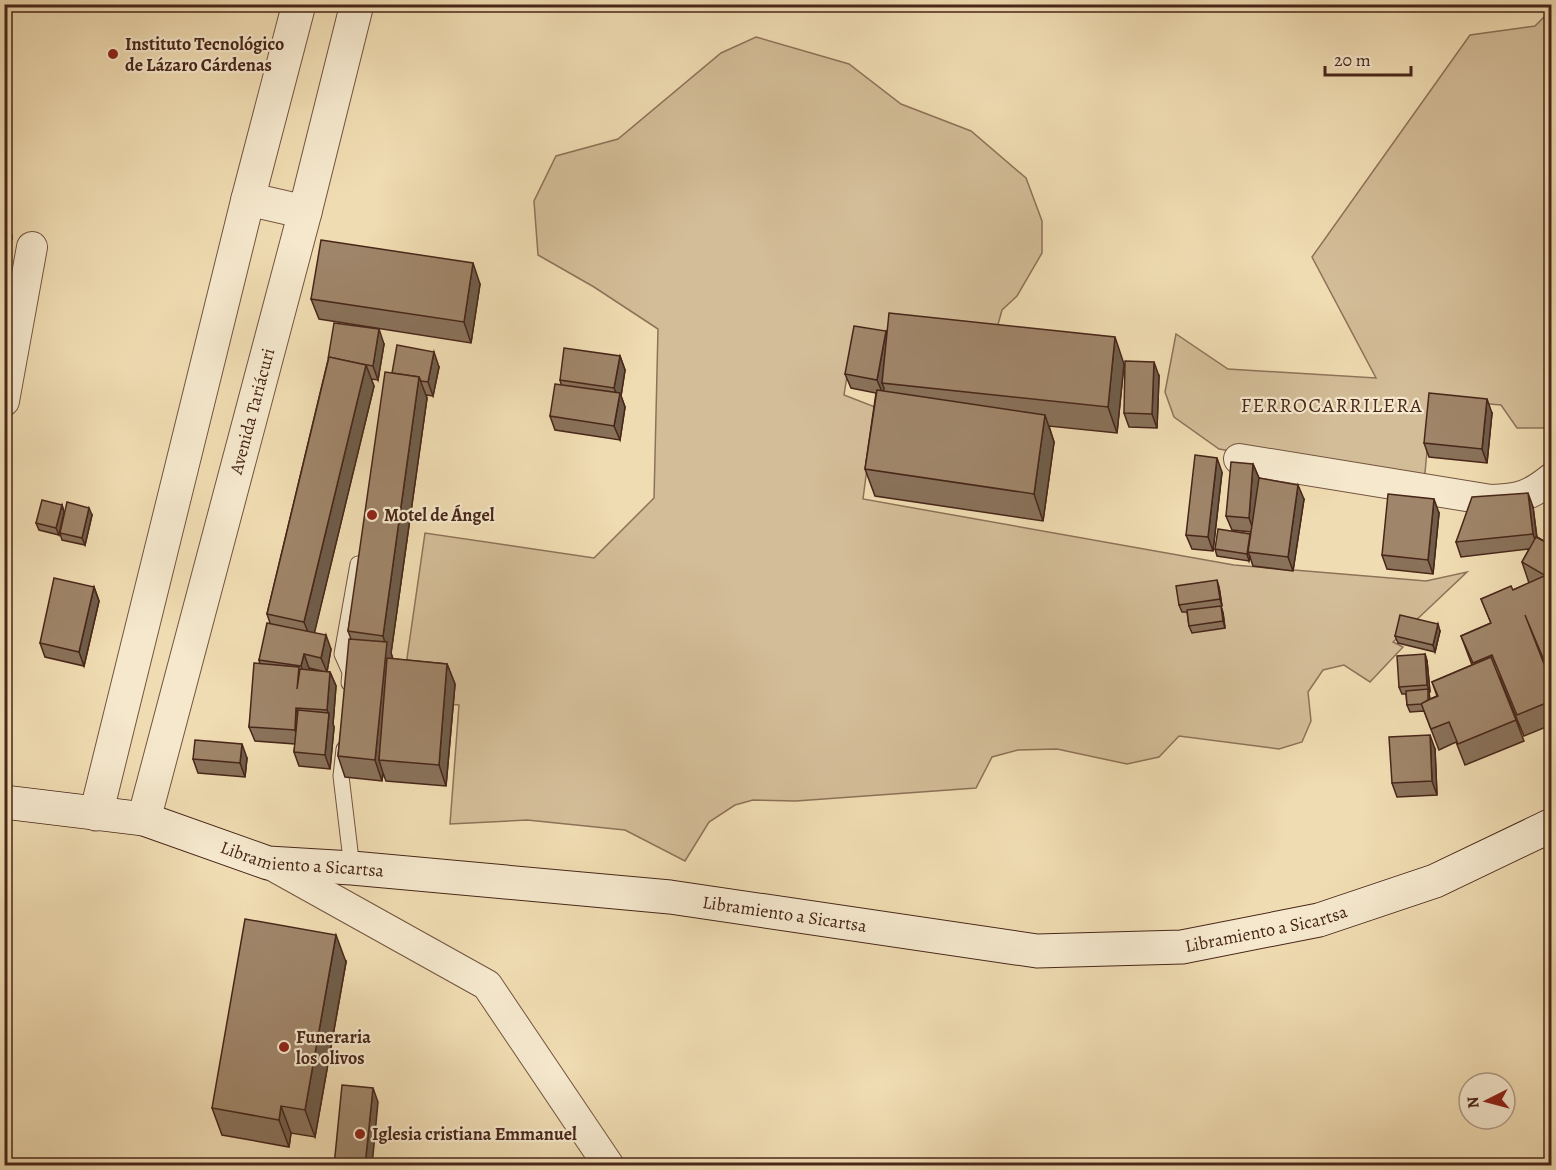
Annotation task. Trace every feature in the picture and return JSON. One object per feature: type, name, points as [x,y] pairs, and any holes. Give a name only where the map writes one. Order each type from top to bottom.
[{"type":"street","points":[[96,814],[248,199],[299,4]]},
{"type":"street","name":"Avenida Tariácuri","points":[[144,819],[305,212],[357,4]]},
{"type":"street","points":[[248,199],[305,212]]},
{"type":"street","points":[[4,401],[32,247]]},
{"type":"street","points":[[1239,459],[1491,500],[1515,499],[1534,492],[1551,478]]},
{"type":"street","name":"Libramiento a Sicartsa","points":[[4,802],[144,819],[268,863],[352,868],[670,897],[1037,951],[1182,947],[1319,920],[1435,881],[1551,825]]},
{"type":"street","points":[[268,863],[487,985],[609,1166]]},
{"type":"lane","points":[[348,695],[350,672],[342,654],[360,552]]},
{"type":"lane","points":[[345,730],[341,776],[352,868]]},
{"type":"shaded area","points":[[1551,10],[1551,428],[1517,428],[1501,405],[1432,399],[1424,483],[1219,449],[1174,417],[1165,392],[1176,334],[1228,369],[1376,378],[1312,257],[1470,35],[1535,26]]},
{"type":"shaded area","points":[[756,37],[849,64],[901,104],[971,131],[1026,178],[1042,221],[1042,253],[1017,296],[1002,310],[994,339],[854,332],[844,395],[875,407],[863,499],[1234,565],[1426,581],[1467,572],[1393,642],[1403,647],[1370,682],[1344,665],[1323,670],[1308,692],[1311,721],[1302,742],[1279,749],[1179,736],[1159,757],[1127,764],[1057,749],[1018,750],[992,757],[976,788],[796,801],[753,800],[735,805],[709,822],[685,861],[625,830],[527,820],[450,824],[459,705],[401,700],[425,533],[594,558],[654,498],[658,329],[594,287],[538,255],[534,201],[556,156],[618,139],[721,53]]},
{"type":"building","points":[[4,222],[7,222],[4,238]]},
{"type":"building","points":[[321,240],[473,263],[464,322],[311,299]]},
{"type":"building","points":[[889,313],[1115,337],[1108,407],[882,383]]},
{"type":"building","points":[[334,323],[379,329],[373,366],[329,357],[328,359]]},
{"type":"building","points":[[854,326],[886,331],[877,380],[845,374]]},
{"type":"building","points":[[397,345],[434,352],[428,382],[421,381],[419,377],[392,373]]},
{"type":"building","points":[[564,348],[620,356],[614,388],[560,380]]},
{"type":"building","points":[[329,357],[366,365],[304,622],[267,614]]},
{"type":"building","points":[[1125,361],[1154,362],[1152,414],[1124,413]]},
{"type":"building","points":[[385,372],[419,377],[383,636],[348,631]]},
{"type":"building","points":[[555,384],[620,393],[614,426],[550,416]]},
{"type":"building","points":[[877,390],[1045,415],[1034,494],[865,469]]},
{"type":"building","points":[[1429,393],[1487,399],[1482,449],[1424,443]]},
{"type":"building","points":[[1195,455],[1217,458],[1208,537],[1186,535]]},
{"type":"building","points":[[1231,462],[1253,464],[1249,518],[1226,516]]},
{"type":"building","points":[[1259,478],[1298,485],[1288,557],[1248,552]]},
{"type":"building","points":[[1551,484],[1551,497],[1546,494]]},
{"type":"building","points":[[1528,493],[1533,534],[1456,542],[1472,497]]},
{"type":"building","points":[[1388,494],[1434,499],[1428,560],[1382,555]]},
{"type":"building","points":[[42,500],[62,505],[56,528],[36,523]]},
{"type":"building","points":[[67,502],[89,508],[82,538],[60,533]]},
{"type":"building","points":[[1218,529],[1250,534],[1247,554],[1215,549]]},
{"type":"building","points":[[1536,537],[1551,545],[1551,579],[1522,562]]},
{"type":"building","points":[[1544,576],[1551,593],[1551,677],[1525,615],[1551,682],[1551,701],[1517,715],[1492,655],[1473,663],[1461,636],[1491,623],[1481,599],[1511,586],[1513,590]]},
{"type":"building","points":[[54,578],[94,587],[79,652],[40,643]]},
{"type":"building","points":[[1217,580],[1220,599],[1179,605],[1176,586]]},
{"type":"building","points":[[1221,606],[1223,621],[1189,626],[1187,610]]},
{"type":"building","points":[[1400,615],[1438,624],[1433,645],[1395,636]]},
{"type":"building","points":[[267,623],[326,635],[321,658],[304,654],[301,666],[259,660]]},
{"type":"building","points":[[349,639],[387,642],[375,760],[338,756]]},
{"type":"building","points":[[1425,654],[1427,685],[1399,687],[1397,656]]},
{"type":"building","points":[[1491,657],[1516,720],[1458,744],[1449,722],[1431,729],[1421,703],[1438,696],[1432,682]]},
{"type":"building","points":[[387,658],[447,664],[439,765],[379,760]]},
{"type":"building","points":[[254,663],[299,667],[297,689],[300,669],[330,672],[327,710],[296,708],[295,730],[249,727]]},
{"type":"building","points":[[1428,689],[1428,700],[1421,704],[1407,705],[1406,691]]},
{"type":"building","points":[[298,710],[329,713],[325,755],[294,752]]},
{"type":"building","points":[[1430,735],[1432,781],[1392,783],[1389,737]]},
{"type":"building","points":[[195,740],[242,744],[240,763],[193,759]]},
{"type":"building","name":"Funeraria los olivos","points":[[245,919],[336,935],[305,1110],[281,1106],[279,1120],[212,1108]]},
{"type":"building","name":"Iglesia cristiana Emmanuel","points":[[342,1085],[373,1088],[365,1166],[334,1166]]},
{"type":"place","name":"Instituto Tecnológico de Lázaro Cárdenas","points":[[113,54]]},
{"type":"place","name":"Motel de Ángel","points":[[372,515]]},
{"type":"place","name":"Funeraria los olivos","points":[[284,1047]]},
{"type":"place","name":"Iglesia cristiana Emmanuel","points":[[360,1134]]},
{"type":"district","name":"FERROCARRILERA","points":[[1332,405]]}]
